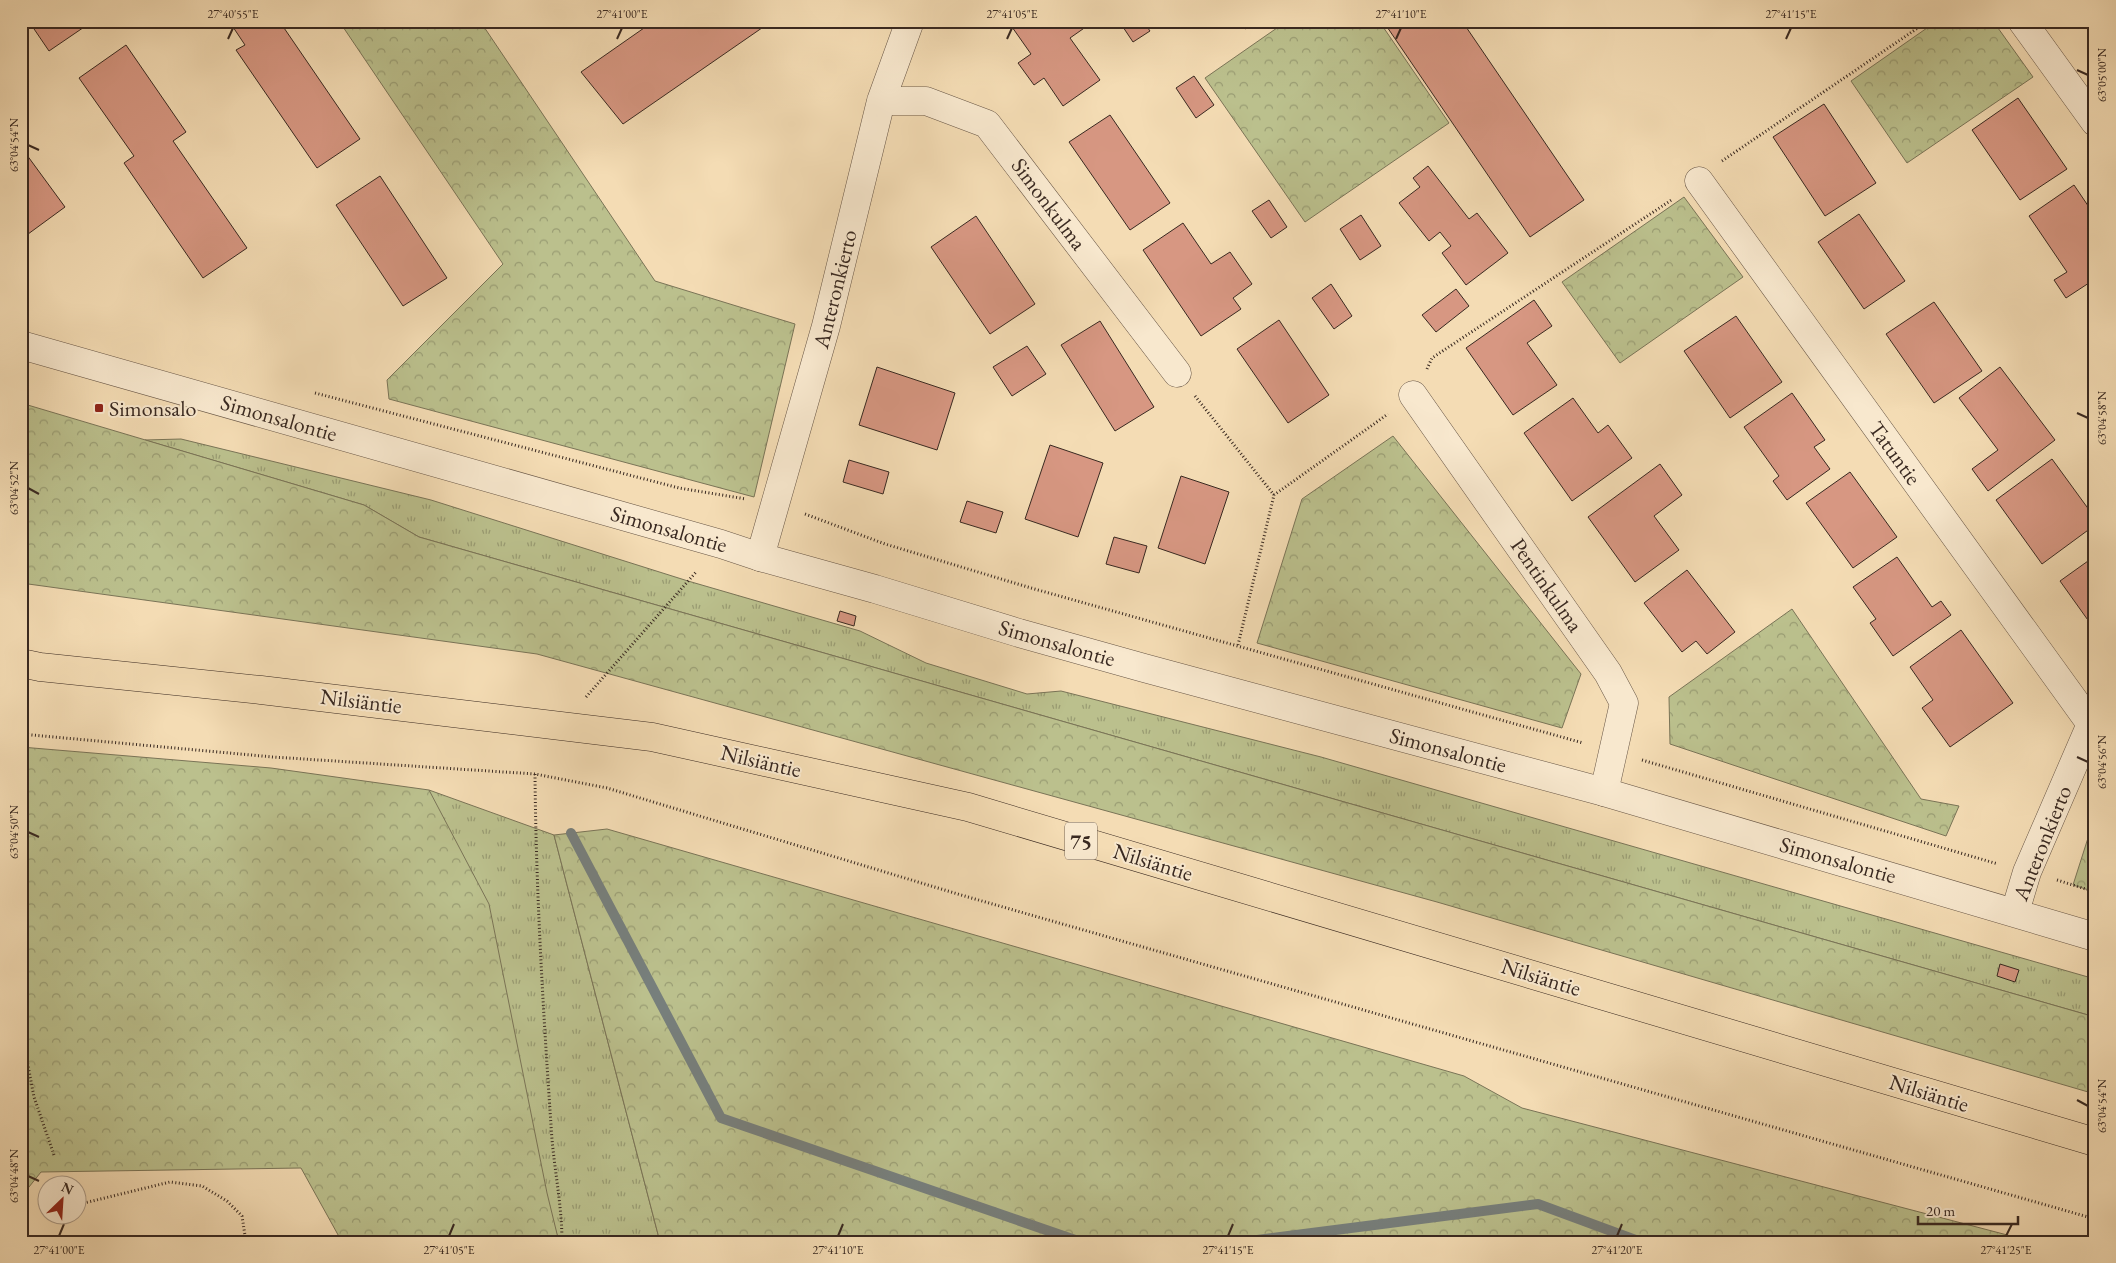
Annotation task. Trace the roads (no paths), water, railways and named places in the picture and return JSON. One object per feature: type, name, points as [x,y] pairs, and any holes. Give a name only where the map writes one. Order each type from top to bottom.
[{"type":"main road","name":"Nilsiäntie","points":[[28,666],[262,690],[652,737],[968,807],[2095,1142]]},
{"type":"street","name":"Anteronkierto","points":[[760,557],[826,326],[881,101],[910,21]]},
{"type":"street","points":[[2022,21],[2095,122]]},
{"type":"street","name":"Simonkulma","points":[[881,101],[926,101],[987,124],[1177,373]]},
{"type":"street","name":"Tatuntie","points":[[1700,181],[2093,723]]},
{"type":"street","name":"Simonsalontie","points":[[21,345],[721,544],[1019,633],[1604,792],[2095,937]]},
{"type":"street","name":"Pentinkulma","points":[[1413,395],[1608,673],[1624,703],[1604,792]]},
{"type":"street","name":"Anteronkierto","points":[[2014,912],[2026,872],[2093,723]]},
{"type":"waterway","points":[[571,833],[721,1118],[1081,1242]]},
{"type":"waterway","points":[[1242,1242],[1538,1204],[1641,1242]]},
{"type":"place","name":"Simonsalo","points":[[99,408]]}]
